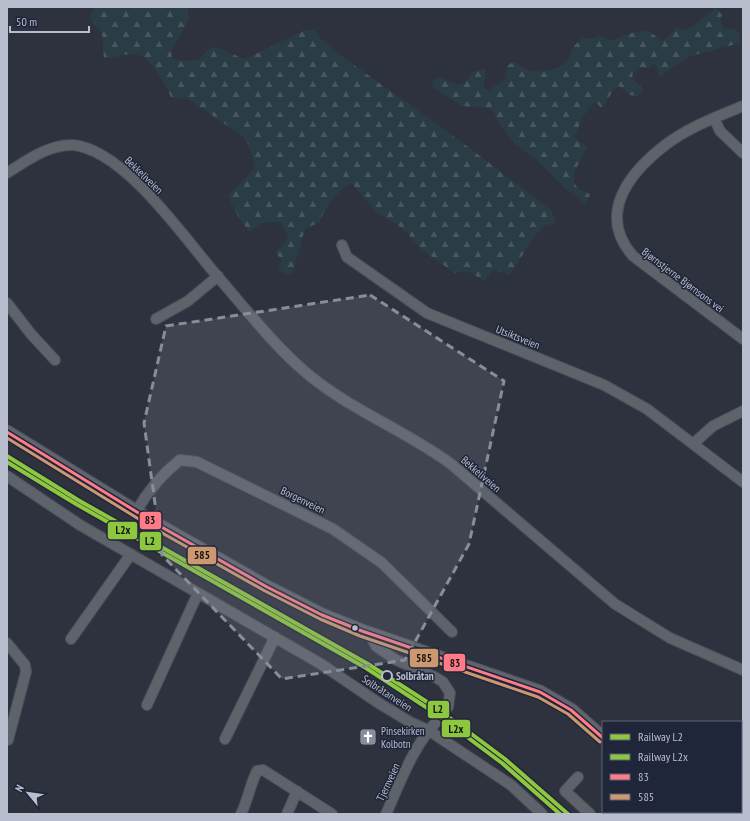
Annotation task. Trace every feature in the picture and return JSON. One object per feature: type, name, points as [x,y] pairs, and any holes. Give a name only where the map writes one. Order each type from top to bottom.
[{"type":"main road","points":[[7,432],[136,512],[272,590],[322,615],[370,634],[540,692],[571,710],[602,737]]},
{"type":"street","name":"Bjørnstjerne Bjørnsons vei","points":[[743,106],[714,118],[664,146],[640,168],[622,193],[616,219],[620,240],[633,256],[743,340]]},
{"type":"street","points":[[714,118],[720,131],[743,153]]},
{"type":"street","name":"Bekkeliveien","points":[[7,173],[56,147],[79,146],[101,155],[114,163],[139,185],[169,217],[284,352],[320,384],[434,451],[615,604],[670,638],[743,670]]},
{"type":"street","name":"Utsiktsveien","points":[[342,245],[347,257],[427,313],[604,385],[647,409],[694,443],[743,482]]},
{"type":"street","points":[[156,319],[188,300],[218,276]]},
{"type":"street","points":[[7,303],[31,334],[55,360]]},
{"type":"street","points":[[694,443],[713,426],[743,411]]},
{"type":"street","name":"Borgenveien","points":[[136,512],[149,491],[172,466],[180,460],[197,462],[333,529],[382,563],[452,632]]},
{"type":"street","name":"Solbråtanveien","points":[[7,476],[80,525],[322,664],[410,722],[428,730],[511,785],[542,814]]},
{"type":"street","points":[[71,639],[131,554]]},
{"type":"street","points":[[147,705],[198,593]]},
{"type":"street","points":[[370,634],[376,646],[396,660],[443,682],[450,693],[448,707]]},
{"type":"street","points":[[224,739],[275,637]]},
{"type":"street","points":[[7,643],[24,665],[26,672],[8,740]]},
{"type":"street","name":"Tjernveien","points":[[386,814],[408,767],[428,730],[437,721]]},
{"type":"street","points":[[241,814],[247,803],[257,771],[263,770],[332,814]]},
{"type":"street","points":[[578,777],[565,791],[590,814]]},
{"type":"street","points":[[287,814],[297,791]]},
{"type":"highlighted area","points":[[370,295],[504,381],[469,544],[405,660],[282,679],[162,555],[144,423],[166,326]]},
{"type":"green space","points":[[94,7],[188,7],[189,20],[171,51],[172,58],[183,61],[198,60],[211,47],[245,59],[305,30],[314,30],[322,40],[347,60],[451,134],[551,210],[555,220],[553,225],[547,224],[538,232],[509,275],[494,270],[484,281],[467,272],[463,271],[455,273],[422,250],[408,234],[395,223],[376,212],[352,184],[342,189],[337,194],[325,211],[320,222],[305,229],[292,275],[283,273],[278,267],[282,260],[275,252],[284,244],[288,236],[281,223],[272,221],[267,222],[256,226],[249,232],[238,216],[228,196],[255,168],[249,145],[244,137],[185,97],[179,99],[171,97],[156,70],[139,55],[132,54],[104,59],[102,34],[90,18]]},
{"type":"green space","points":[[716,8],[722,15],[720,21],[724,28],[736,29],[739,34],[740,43],[691,56],[674,66],[660,77],[655,65],[653,64],[649,69],[641,67],[633,72],[632,78],[644,90],[637,96],[629,95],[619,86],[614,89],[602,109],[595,101],[584,115],[574,137],[587,147],[574,173],[574,183],[579,189],[590,194],[586,205],[566,189],[538,161],[515,144],[499,123],[494,112],[487,108],[462,106],[432,87],[433,81],[440,77],[457,85],[465,83],[472,72],[486,69],[483,87],[486,90],[491,89],[506,79],[507,66],[513,62],[527,70],[539,72],[558,68],[568,61],[572,48],[583,37],[592,39],[600,35],[611,41],[627,34],[647,30],[661,40],[665,40],[677,27],[684,30],[689,28]]},
{"type":"tunnel","points":[[437,721],[448,707]]},
{"type":"rail line","name":"L2","points":[[7,456],[78,500],[368,664],[438,709],[505,759],[568,814]]},
{"type":"rail line","name":"L2x","points":[[7,462],[76,504],[366,668],[435,713],[502,763],[560,814]]},
{"type":"transit line","name":"83","points":[[7,432],[158,525],[267,587],[322,615],[362,631],[540,692],[571,710],[602,737]]},
{"type":"transit line","name":"585","points":[[7,438],[155,529],[265,591],[320,619],[360,636],[538,697],[568,714],[600,742]]},
{"type":"place","name":"Solbråtan","points":[[387,676]]},
{"type":"place","name":"Pinsekirken Kolbotn","points":[[368,737]]}]
